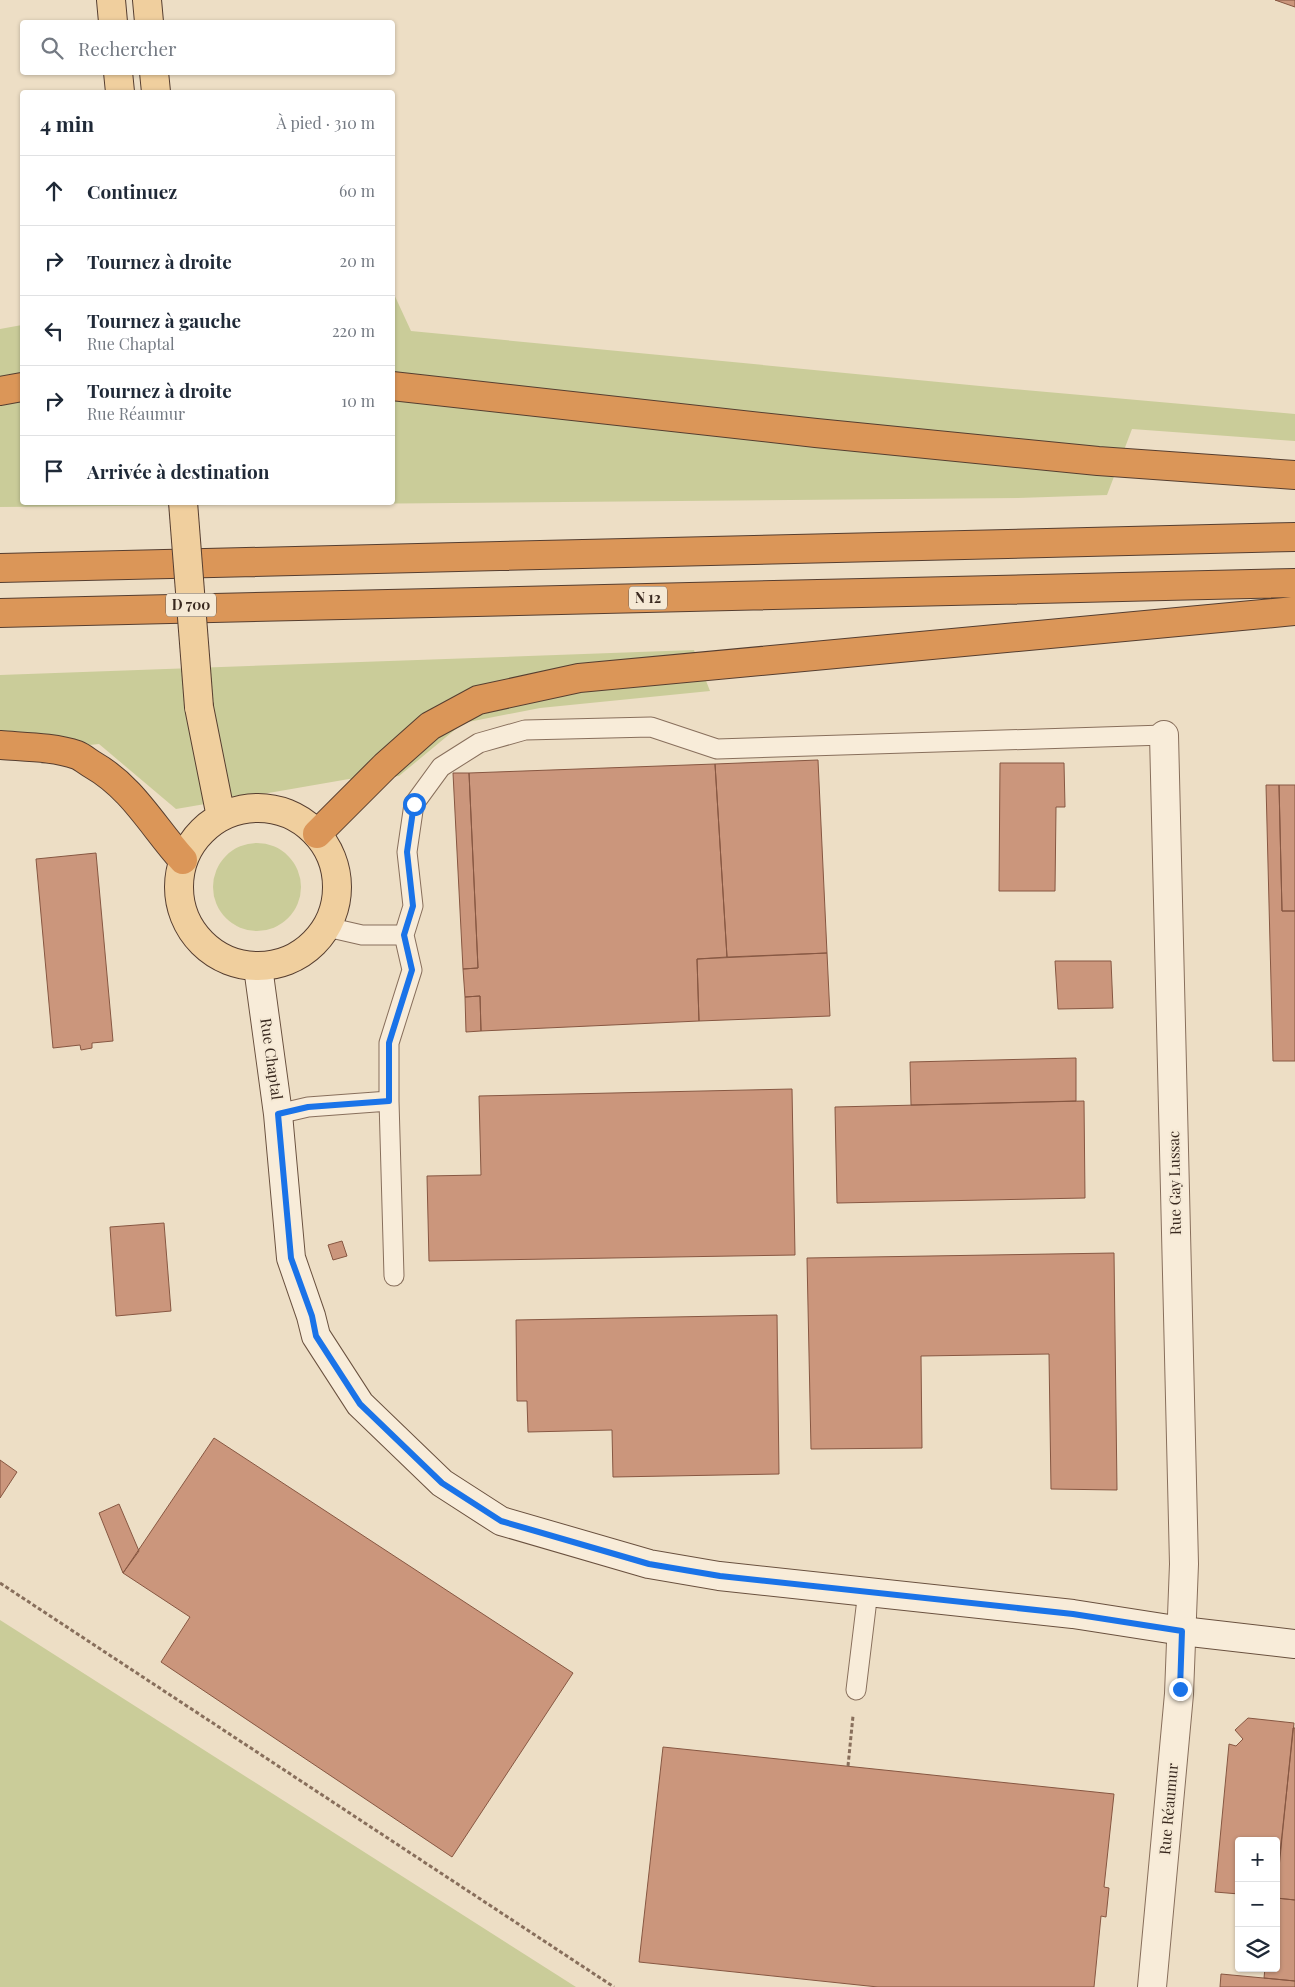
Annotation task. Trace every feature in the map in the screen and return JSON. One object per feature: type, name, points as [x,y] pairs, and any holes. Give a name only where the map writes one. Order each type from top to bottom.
[{"type":"highway","points":[[395,386],[884,440],[1098,461],[1295,474]]},
{"type":"highway","points":[[0,391],[20,387]]},
{"type":"highway","points":[[0,568],[1295,537]]},
{"type":"highway","name":"N 12","points":[[0,613],[1295,583]]},
{"type":"highway","points":[[317,834],[385,766],[430,726],[478,700],[579,678],[1295,611]]},
{"type":"highway","points":[[0,745],[35,748],[77,755],[111,776],[143,809],[166,841],[183,860]]},
{"type":"main road","points":[[111,0],[113,20]]},
{"type":"main road","points":[[147,0],[149,20]]},
{"type":"main road","points":[[118,75],[120,90]]},
{"type":"main road","points":[[154,75],[156,90]]},
{"type":"main road","name":"D 700","points":[[183,505],[199,707],[221,817]]},
{"type":"main road","name":"Rue Gay Lussac","points":[[1164,735],[1184,1564],[1182,1631]]},
{"type":"main road","points":[[261,808],[281,811],[300,820],[317,834],[330,855],[337,879],[335,903],[327,927],[314,943],[297,956],[279,964],[258,967],[233,963],[210,951],[192,933],[181,910],[178,885],[183,860],[192,842],[205,828],[221,817],[240,810],[261,808]]},
{"type":"main road","name":"Rue Chaptal","points":[[258,967],[278,1114],[291,1258],[312,1316],[316,1336],[360,1404],[442,1483],[501,1521],[649,1564],[720,1576],[1073,1614],[1182,1631],[1295,1644]]},
{"type":"main road","name":"Rue Réaumur","points":[[1152,1987],[1179,1694],[1182,1631]]},
{"type":"lane","points":[[394,1276],[389,1043],[412,970],[404,935],[413,906],[407,852],[414,804],[441,767],[479,743],[525,730],[651,727],[717,749],[1164,735]]},
{"type":"lane","points":[[327,927],[362,935],[404,935]]},
{"type":"lane","points":[[278,1114],[308,1107],[389,1101]]},
{"type":"lane","points":[[856,1690],[868,1592]]},
{"type":"path","points":[[0,1584],[614,1987]]},
{"type":"path","points":[[848,1766],[856,1690]]},
{"type":"green space","points":[[395,296],[411,331],[980,386],[1295,414],[1295,441],[1132,429],[1107,495],[1018,498],[395,504]]},
{"type":"green space","points":[[20,325],[20,505],[226,505],[0,507],[0,329]]},
{"type":"green space","points":[[694,650],[710,691],[540,708],[463,723],[399,776],[349,779],[176,809],[99,744],[0,754],[0,675]]},
{"type":"green space","points":[[257,843],[274,847],[288,856],[297,870],[301,887],[297,904],[288,918],[274,927],[257,931],[240,927],[226,918],[217,904],[213,887],[217,870],[226,856],[240,847]]},
{"type":"green space","points":[[0,1620],[576,1987],[0,1987]]},
{"type":"building","points":[[1275,0],[1295,0],[1295,7]]},
{"type":"building","points":[[818,760],[827,953],[727,957],[715,764]]},
{"type":"building","points":[[1000,763],[1064,763],[1065,807],[1056,807],[1055,891],[999,891]]},
{"type":"building","points":[[715,764],[727,957],[697,959],[699,1021],[481,1031],[480,996],[465,997],[463,969],[478,968],[469,773]]},
{"type":"building","points":[[453,773],[469,773],[478,968],[463,969]]},
{"type":"building","points":[[1266,785],[1279,785],[1282,911],[1295,911],[1295,1061],[1273,1061]]},
{"type":"building","points":[[1279,785],[1295,785],[1295,911],[1282,911]]},
{"type":"building","points":[[96,853],[113,1041],[92,1043],[92,1048],[81,1050],[80,1045],[53,1048],[36,859]]},
{"type":"building","points":[[827,953],[830,1016],[699,1021],[697,959]]},
{"type":"building","points":[[1055,961],[1111,961],[1113,1008],[1058,1009]]},
{"type":"building","points":[[480,996],[481,1031],[466,1032],[465,997]]},
{"type":"building","points":[[1076,1058],[1076,1101],[911,1105],[910,1062]]},
{"type":"building","points":[[792,1089],[795,1255],[429,1261],[427,1176],[481,1175],[479,1096]]},
{"type":"building","points":[[1084,1101],[1085,1198],[837,1203],[835,1107]]},
{"type":"building","points":[[164,1223],[171,1311],[116,1316],[110,1227]]},
{"type":"building","points":[[342,1241],[347,1256],[333,1260],[328,1245]]},
{"type":"building","points":[[1114,1253],[1117,1490],[1051,1489],[1049,1354],[921,1356],[922,1448],[811,1449],[807,1258]]},
{"type":"building","points":[[777,1315],[779,1474],[613,1477],[612,1430],[528,1432],[527,1401],[517,1401],[516,1320]]},
{"type":"building","points":[[214,1438],[573,1673],[452,1857],[161,1662],[190,1617],[123,1573]]},
{"type":"building","points":[[0,1460],[17,1472],[0,1498]]},
{"type":"building","points":[[119,1504],[139,1551],[123,1573],[99,1513]]},
{"type":"building","points":[[1248,1718],[1294,1723],[1280,1853],[1280,1837],[1235,1837],[1235,1894],[1215,1892],[1229,1744],[1236,1746],[1243,1739],[1235,1730]]},
{"type":"building","points":[[1293,1728],[1295,1728],[1295,1900],[1280,1898],[1280,1858]]},
{"type":"building","points":[[663,1747],[1114,1794],[1104,1887],[1109,1888],[1106,1917],[1101,1916],[1094,1987],[878,1987],[639,1962]]},
{"type":"building","points":[[1280,1898],[1295,1900],[1295,1981],[1264,1978],[1265,1972],[1280,1972]]},
{"type":"building","points":[[1221,1974],[1295,1981],[1295,1987],[1220,1987]]},
{"type":"route","points":[[414,804],[407,852],[413,906],[404,935],[412,970],[389,1043],[389,1101],[308,1107],[278,1114],[291,1258],[312,1316],[316,1336],[360,1404],[442,1483],[501,1521],[649,1564],[720,1576],[1073,1614],[1182,1631],[1180,1689]]}]
